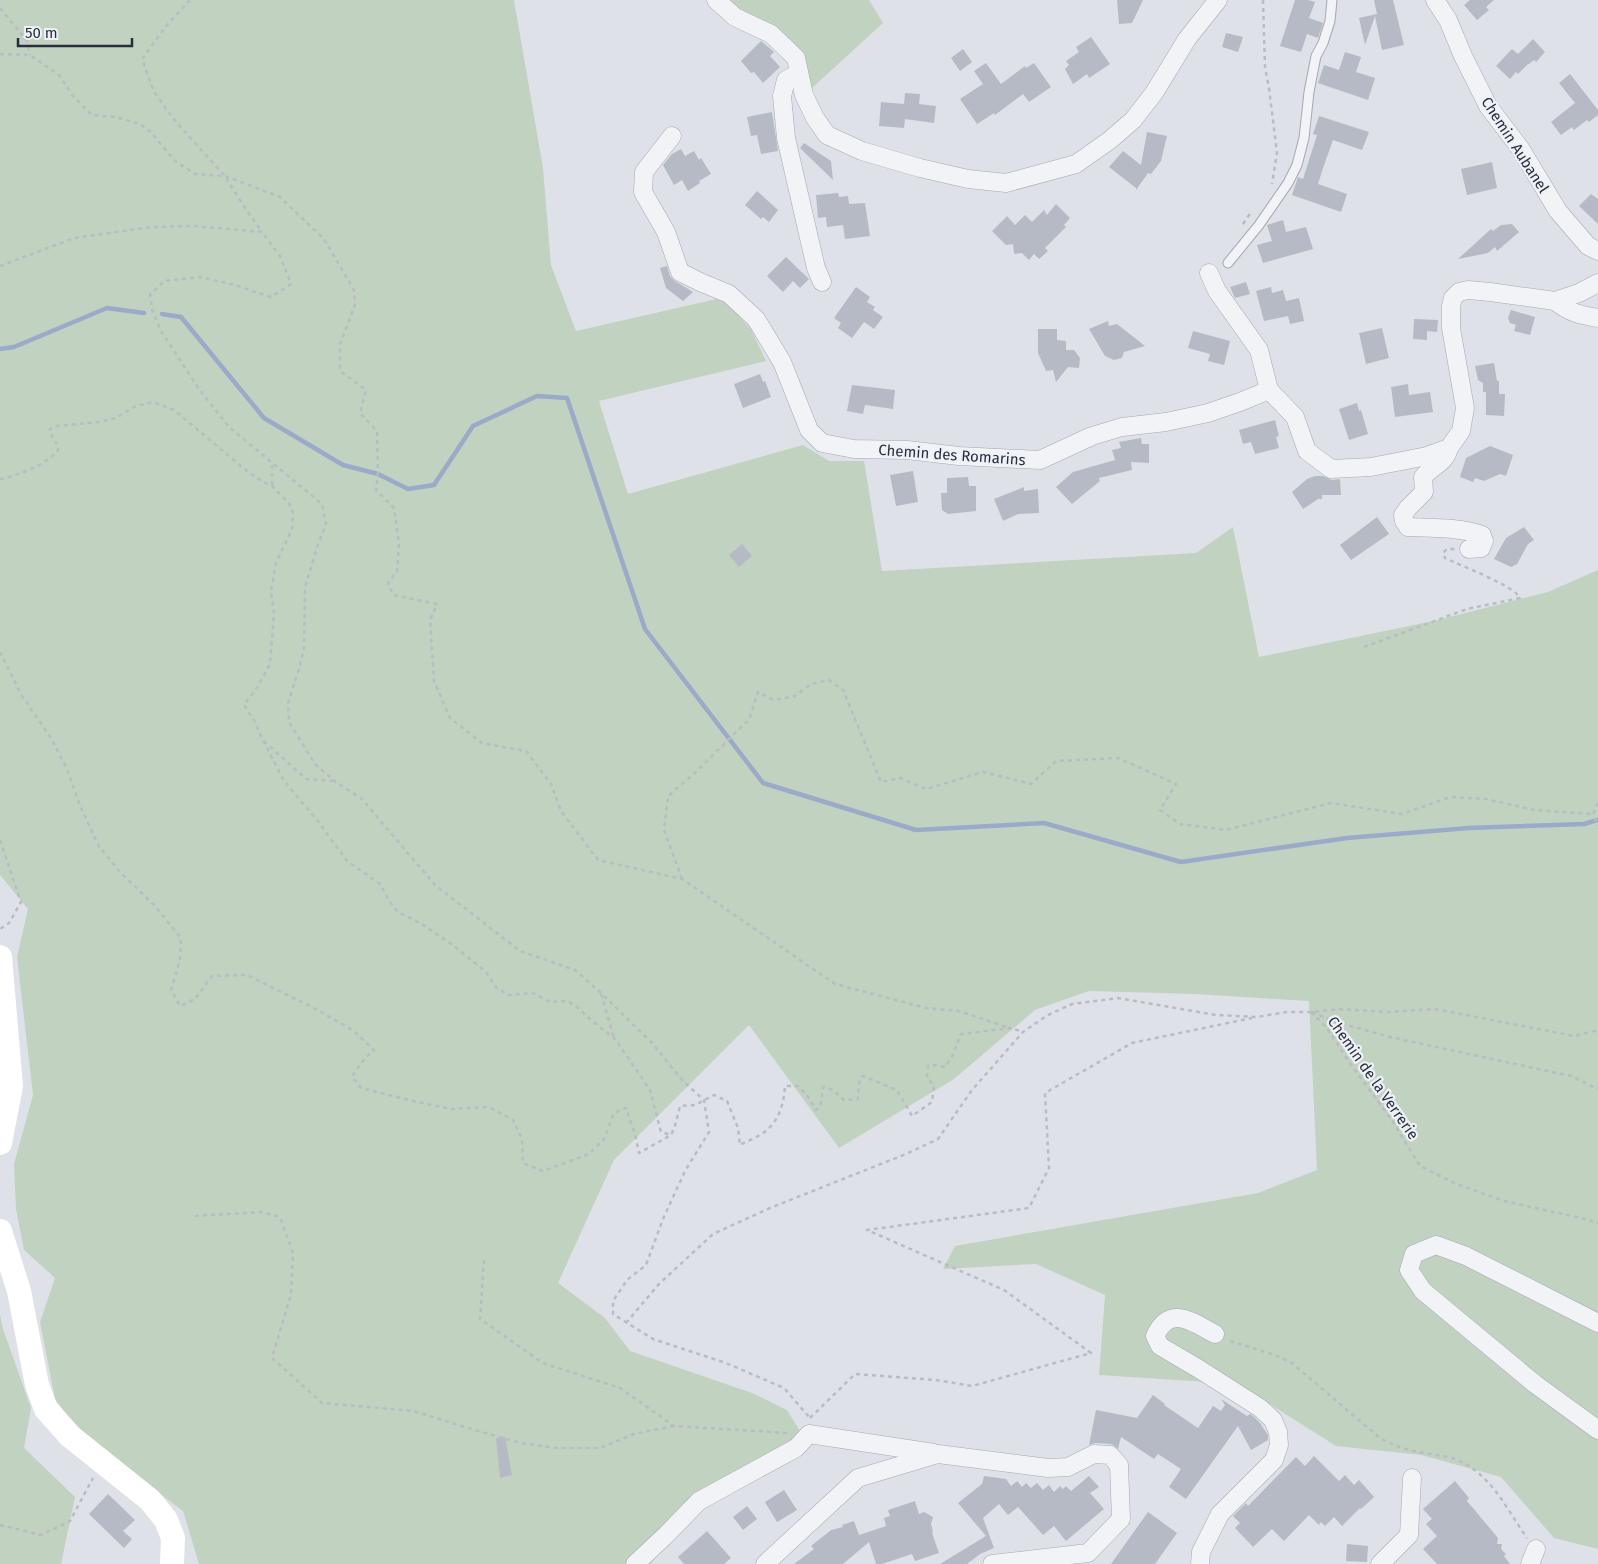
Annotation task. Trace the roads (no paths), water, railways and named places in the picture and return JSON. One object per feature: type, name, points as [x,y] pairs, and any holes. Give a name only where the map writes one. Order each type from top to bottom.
[{"type":"street","points":[[716,0],[734,17],[771,34],[796,58],[804,95],[826,135],[862,151],[920,168],[968,179],[1006,183],[1076,164],[1110,140],[1133,120],[1154,93],[1187,40],[1218,0]]},
{"type":"street","name":"Chemin Aubanel","points":[[1436,0],[1448,20],[1463,56],[1488,106],[1520,148],[1558,211],[1588,246],[1598,251]]},
{"type":"street","points":[[799,73],[786,80],[782,96],[786,138],[816,268],[822,282]]},
{"type":"street","name":"Chemin des Romarins","points":[[672,136],[644,172],[643,192],[666,232],[680,272],[729,294],[756,319],[782,362],[808,430],[822,443],[854,449],[907,450],[959,456],[1040,460],[1092,436],[1122,427],[1166,422],[1208,413],[1269,390]]},
{"type":"street","points":[[1209,273],[1217,291],[1259,350],[1269,390],[1295,417],[1307,451],[1331,469],[1371,467],[1427,456],[1449,448]]},
{"type":"street","points":[[1469,549],[1481,548],[1484,541],[1482,536],[1474,532],[1408,527],[1403,515],[1424,492],[1423,477],[1447,456],[1449,448],[1461,430],[1465,408],[1452,328],[1451,306],[1453,298],[1459,292],[1468,290],[1555,301],[1579,293],[1598,283]]},
{"type":"street","points":[[1555,301],[1566,310],[1576,314],[1598,318]]},
{"type":"street","points":[[0,957],[11,1086],[0,1142]]},
{"type":"street","points":[[0,1231],[19,1291],[37,1385],[46,1409],[70,1436],[150,1500],[166,1520],[173,1538],[172,1564]]},
{"type":"street","points":[[1598,1323],[1466,1256],[1436,1245],[1414,1254],[1409,1270],[1423,1291],[1535,1384],[1598,1430]]},
{"type":"street","points":[[1200,1564],[1201,1552],[1220,1514],[1274,1460],[1279,1445],[1278,1432],[1273,1420],[1260,1408],[1160,1346],[1155,1336],[1165,1320],[1178,1318],[1189,1321],[1215,1334]]},
{"type":"street","points":[[635,1564],[699,1500],[796,1448],[809,1426],[938,1454],[1048,1468],[1068,1467],[1094,1454],[1110,1456],[1119,1466],[1121,1519],[1088,1553],[1005,1563]]},
{"type":"street","points":[[765,1564],[858,1478],[938,1454]]},
{"type":"street","points":[[1380,1564],[1409,1535],[1412,1478]]},
{"type":"lane","points":[[1228,263],[1259,225],[1288,183],[1297,165],[1304,138],[1309,92],[1316,56],[1323,44],[1330,21],[1332,0]]},
{"type":"waterway","points":[[0,349],[14,347],[107,308],[144,313]]},
{"type":"waterway","points":[[162,314],[181,317],[264,418],[343,465],[378,474],[408,489],[434,485],[473,426],[537,396],[567,398],[645,629],[763,783],[916,830],[1044,823],[1181,862],[1347,838],[1469,828],[1584,824],[1598,820]]}]
